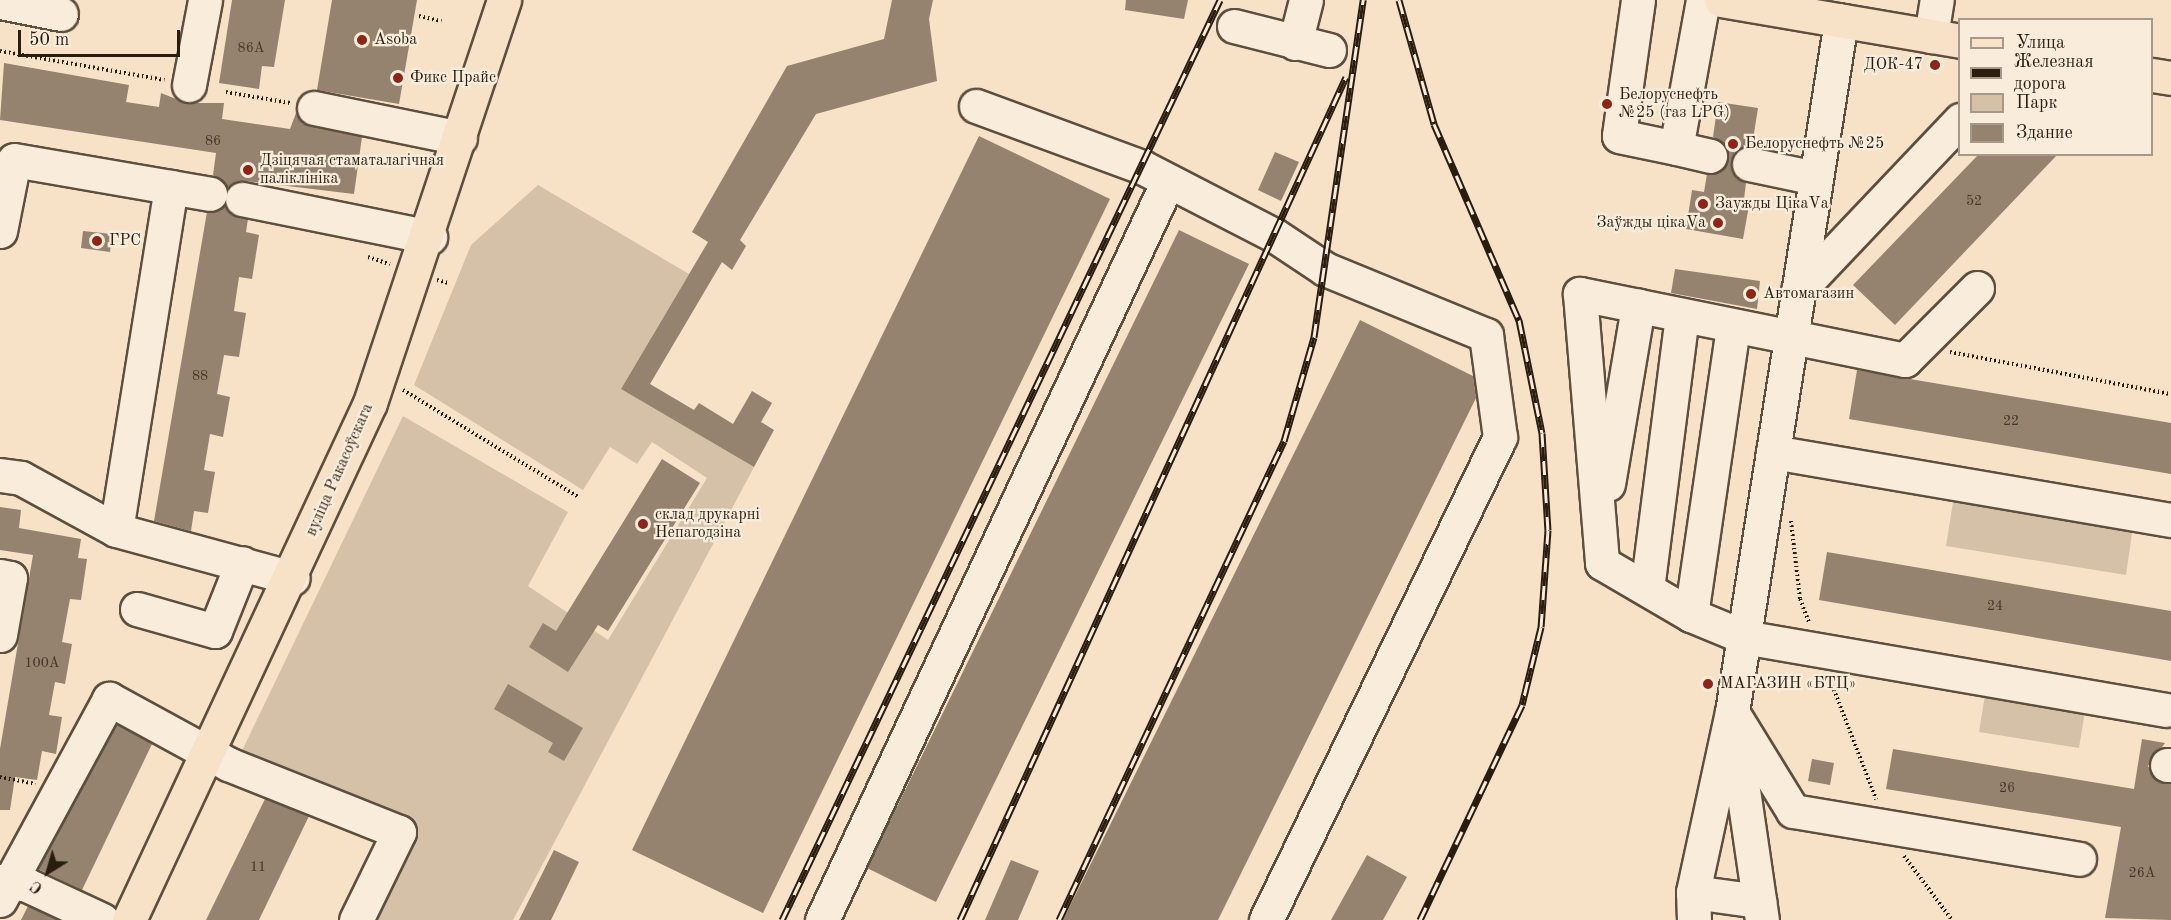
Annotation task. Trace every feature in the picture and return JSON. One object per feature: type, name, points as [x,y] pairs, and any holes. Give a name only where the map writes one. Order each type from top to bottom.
[{"type":"main road","name":"вуліца Ракасоўскага","points":[[129,920],[293,578],[370,403],[430,237],[504,0]]},
{"type":"main road","points":[[1721,0],[1945,39]]},
{"type":"main road","points":[[2153,75],[2171,78]]},
{"type":"lane","points":[[189,85],[205,0]]},
{"type":"lane","points":[[1295,43],[1306,0]]},
{"type":"lane","points":[[1638,0],[1619,136],[1710,156]]},
{"type":"lane","points":[[1676,148],[1702,0]]},
{"type":"lane","points":[[1936,0],[1945,39]]},
{"type":"lane","points":[[0,2],[62,14]]},
{"type":"lane","points":[[1732,712],[1760,910],[1694,906],[1732,712],[1840,21]]},
{"type":"lane","points":[[1234,26],[1329,50]]},
{"type":"lane","points":[[976,105],[1168,180],[1274,235],[1325,269],[1486,335],[1500,437],[1266,920]]},
{"type":"lane","points":[[314,108],[460,138]]},
{"type":"lane","points":[[1798,291],[1958,121]]},
{"type":"lane","points":[[0,231],[7,159],[210,194]]},
{"type":"lane","points":[[1749,164],[1816,178]]},
{"type":"lane","points":[[822,920],[1168,180]]},
{"type":"lane","points":[[116,530],[171,187]]},
{"type":"lane","points":[[242,199],[430,237]]},
{"type":"lane","points":[[1977,288],[1905,360],[1580,294],[1602,563],[1691,615],[1744,638],[2166,710]]},
{"type":"lane","points":[[1599,533],[1638,306]]},
{"type":"lane","points":[[1647,589],[1682,315]]},
{"type":"lane","points":[[1691,615],[1733,326]]},
{"type":"lane","points":[[1773,452],[2171,520]]},
{"type":"lane","points":[[0,475],[21,478],[116,530],[293,578]]},
{"type":"lane","points":[[137,609],[215,631],[242,563]]},
{"type":"lane","points":[[0,576],[10,578],[0,635]]},
{"type":"lane","points":[[102,920],[3,888],[110,699],[209,754],[399,832],[356,920]]},
{"type":"lane","points":[[1732,712],[1793,811],[2079,859]]},
{"type":"path","points":[[419,16],[441,21]]},
{"type":"path","points":[[0,51],[189,85]]},
{"type":"path","points":[[226,92],[314,108]]},
{"type":"path","points":[[1919,346],[2171,394]]},
{"type":"path","points":[[403,390],[578,497]]},
{"type":"path","points":[[1789,509],[1800,598],[1886,825],[1952,920]]},
{"type":"path","points":[[0,777],[60,788]]},
{"type":"green space","points":[[538,185],[689,274],[621,389],[754,467],[513,920],[368,920],[414,827],[237,761],[403,416],[568,512],[528,586],[608,640],[707,478],[652,442],[637,464],[610,447],[583,490],[414,385],[471,245]]},
{"type":"green space","points":[[1954,496],[2133,526],[2126,575],[1946,546]]},
{"type":"green space","points":[[1985,695],[2085,711],[2079,748],[1979,732]]},
{"type":"building","points":[[232,0],[285,0],[274,67],[262,66],[259,89],[219,83]]},
{"type":"building","points":[[332,0],[417,0],[399,104],[317,90]]},
{"type":"building","points":[[892,0],[933,0],[929,19],[937,81],[816,114],[740,240],[746,246],[732,270],[722,262],[650,384],[694,410],[699,403],[733,424],[752,391],[772,403],[761,422],[774,430],[754,467],[621,389],[708,242],[692,232],[787,66],[884,39]]},
{"type":"building","points":[[1126,0],[1188,0],[1184,19],[1125,10]]},
{"type":"building","points":[[4,63],[129,85],[126,102],[159,107],[161,93],[186,103],[224,103],[222,119],[290,129],[296,113],[310,126],[362,137],[354,194],[245,181],[227,187],[213,175],[216,153],[0,120]]},
{"type":"building","points":[[1718,102],[1758,108],[1752,146],[1735,151],[1731,161],[1736,178],[1746,183],[1744,199],[1750,200],[1743,239],[1686,229],[1692,190],[1704,192],[1707,174],[1723,169],[1728,161],[1723,143],[1713,137]]},
{"type":"building","points":[[979,136],[1110,199],[763,913],[632,850]]},
{"type":"building","points":[[1275,152],[1299,162],[1281,201],[1258,190]]},
{"type":"building","points":[[1977,156],[2056,156],[1895,325],[1853,285]]},
{"type":"building","points":[[225,206],[248,219],[246,232],[259,235],[252,279],[239,277],[234,311],[246,313],[239,357],[224,355],[217,394],[230,397],[223,437],[210,434],[204,470],[215,472],[208,513],[194,511],[191,531],[154,521],[207,212]]},
{"type":"building","points":[[1179,230],[1249,264],[936,902],[867,868]]},
{"type":"building","name":"ГРС","points":[[83,231],[112,234],[110,252],[81,248]]},
{"type":"building","points":[[1675,269],[1760,281],[1757,309],[1671,293]]},
{"type":"building","points":[[1360,320],[1473,376],[1476,398],[1218,920],[1063,920]]},
{"type":"building","points":[[1857,370],[2171,423],[2171,474],[1849,419]]},
{"type":"building","points":[[662,459],[700,483],[608,631],[598,625],[568,672],[529,647],[543,623],[556,631]]},
{"type":"building","points":[[0,507],[21,510],[19,528],[81,539],[78,558],[87,559],[81,600],[70,599],[62,642],[72,644],[65,684],[55,682],[49,715],[62,717],[56,754],[42,751],[37,780],[15,777],[10,810],[0,810],[0,749],[33,555],[0,550]]},
{"type":"building","points":[[1827,552],[2171,611],[2171,661],[1819,600]]},
{"type":"building","points":[[508,684],[583,728],[564,761],[548,752],[553,743],[494,709]]},
{"type":"building","points":[[117,724],[152,744],[82,890],[38,869]]},
{"type":"building","points":[[2142,739],[2165,743],[2148,766],[2157,781],[2171,784],[2171,920],[2105,918],[2121,827],[1886,789],[1893,749],[2134,789]]},
{"type":"building","points":[[1812,759],[1834,763],[1830,785],[1808,781]]},
{"type":"building","points":[[265,799],[309,816],[259,920],[206,920]]},
{"type":"building","points":[[554,850],[579,862],[551,920],[519,920]]},
{"type":"building","points":[[1367,855],[1407,877],[1383,920],[1331,920]]},
{"type":"building","points":[[1011,860],[1039,871],[1018,920],[985,920]]},
{"type":"building","points":[[28,906],[58,920],[21,920]]},
{"type":"railway","points":[[782,920],[1220,0]]},
{"type":"railway","points":[[1059,920],[1284,441],[1314,337],[1363,0]]},
{"type":"railway","points":[[1399,0],[1434,124],[1519,320],[1542,433],[1548,530],[1541,627],[1522,705],[1420,920]]},
{"type":"railway","points":[[960,920],[1346,77]]},
{"type":"place","name":"Asoba","points":[[362,40]]},
{"type":"place","name":"ДОК-47","points":[[1935,65]]},
{"type":"place","name":"Фикс Прайс","points":[[398,78]]},
{"type":"place","name":"Белоруснефть №25 (газ LPG)","points":[[1607,104]]},
{"type":"place","name":"Белоруснефть №25","points":[[1733,144]]},
{"type":"place","name":"Дзіцячая стаматалагічная паліклініка","points":[[248,170]]},
{"type":"place","name":"Заужды ЦікаVа","points":[[1703,204]]},
{"type":"place","name":"Заўжды цікаVа","points":[[1718,223]]},
{"type":"place","name":"ГРС","points":[[97,241]]},
{"type":"place","name":"Автомагазин","points":[[1751,294]]},
{"type":"place","name":"склад друкарні Непагодзіна","points":[[643,524]]},
{"type":"place","name":"МАГАЗИН «БТЦ»","points":[[1708,684]]}]
